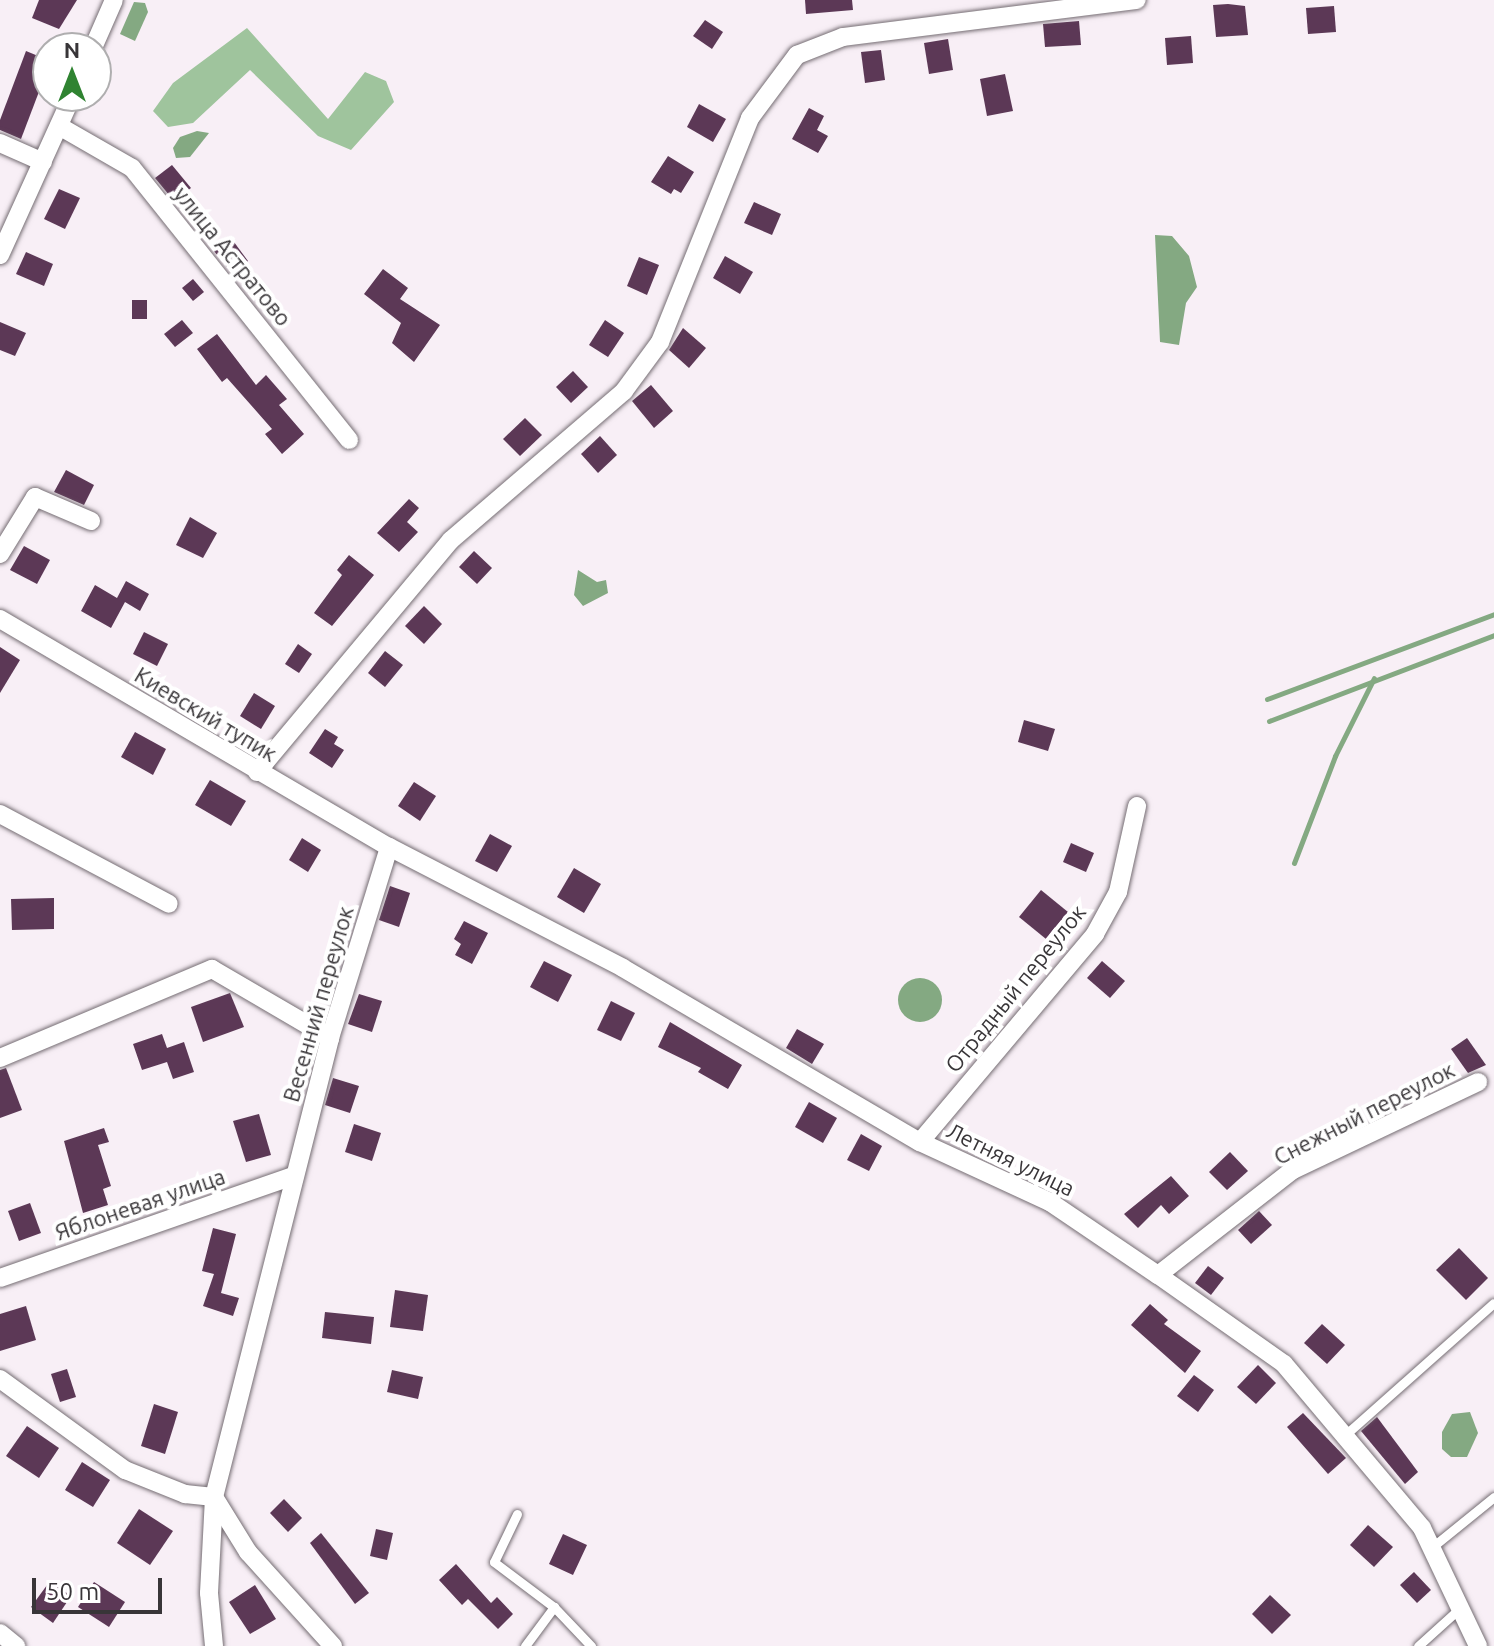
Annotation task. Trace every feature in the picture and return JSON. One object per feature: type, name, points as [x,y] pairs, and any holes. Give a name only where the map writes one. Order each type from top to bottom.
[{"type":"street","points":[[100,32],[114,0]]},
{"type":"street","points":[[257,772],[451,540],[624,391],[660,342],[750,118],[797,55],[843,37],[1137,0]]},
{"type":"street","points":[[0,255],[65,112]]},
{"type":"street","name":"улица Астратово","points":[[59,126],[132,168],[349,440]]},
{"type":"street","points":[[0,143],[43,162]]},
{"type":"street","points":[[0,554],[35,497],[91,521]]},
{"type":"street","name":"Киевский тупик","points":[[0,619],[395,850]]},
{"type":"street","name":"Отрадный переулок","points":[[920,1142],[1095,934],[1118,892],[1137,806]]},
{"type":"street","points":[[0,814],[169,904]]},
{"type":"street","name":"Весенний переулок","points":[[214,1646],[209,1593],[214,1497],[330,1038],[395,850]]},
{"type":"street","name":"Летняя улица","points":[[395,850],[623,968],[920,1142],[1050,1202],[1284,1364],[1422,1528],[1478,1646]]},
{"type":"street","points":[[0,1058],[212,969],[330,1038]]},
{"type":"street","name":"Снежный переулок","points":[[1158,1275],[1293,1170],[1478,1082]]},
{"type":"street","name":"Яблоневая улица","points":[[0,1278],[295,1175]]},
{"type":"street","points":[[0,1379],[125,1470],[185,1494],[214,1497],[248,1552],[333,1646]]},
{"type":"street","points":[[0,1633],[16,1646]]},
{"type":"lane","points":[[1344,1436],[1494,1303]]},
{"type":"lane","points":[[1431,1548],[1494,1497]]},
{"type":"lane","points":[[517,1514],[494,1562],[554,1607],[591,1646]]},
{"type":"lane","points":[[525,1646],[554,1607]]},
{"type":"lane","points":[[1418,1646],[1460,1608]]},
{"type":"shaded area","points":[[134,2],[145,3],[148,12],[135,41],[120,34]]},
{"type":"shaded area","points":[[247,28],[328,119],[365,72],[386,81],[394,102],[351,150],[318,136],[250,70],[193,123],[168,127],[153,111],[173,83]]},
{"type":"shaded area","points":[[197,131],[209,133],[190,157],[176,158],[173,148],[180,137]]},
{"type":"shaded area","points":[[1155,235],[1172,236],[1189,256],[1197,287],[1186,303],[1179,345],[1160,342]]},
{"type":"shaded area","points":[[578,570],[597,582],[606,580],[608,593],[583,606],[574,595]]},
{"type":"shaded area","points":[[920,978],[936,984],[942,1000],[936,1016],[920,1022],[904,1016],[898,1000],[904,984]]},
{"type":"shaded area","points":[[1470,1412],[1478,1433],[1467,1457],[1451,1457],[1442,1449],[1442,1432],[1452,1414]]},
{"type":"building","points":[[39,0],[77,0],[59,29],[32,18]]},
{"type":"building","points":[[805,0],[852,0],[853,10],[806,14]]},
{"type":"building","points":[[1213,5],[1245,6],[1248,35],[1216,37]]},
{"type":"building","points":[[1334,6],[1336,32],[1308,34],[1306,8]]},
{"type":"building","points":[[705,20],[723,32],[712,49],[693,36]]},
{"type":"building","points":[[1079,21],[1081,45],[1045,47],[1043,24]]},
{"type":"building","points":[[1191,36],[1193,63],[1167,65],[1165,38]]},
{"type":"building","points":[[948,39],[953,70],[929,74],[924,43]]},
{"type":"building","points":[[881,50],[885,80],[865,83],[861,52]]},
{"type":"building","points":[[26,51],[32,53],[32,110],[21,139],[0,130],[0,120]]},
{"type":"building","points":[[1005,74],[1013,111],[987,116],[980,79]]},
{"type":"building","points":[[699,104],[726,119],[713,142],[687,127]]},
{"type":"building","points":[[809,108],[824,116],[817,130],[828,136],[818,153],[792,139]]},
{"type":"building","points":[[668,156],[694,172],[681,193],[674,189],[671,194],[651,182]]},
{"type":"building","points":[[172,165],[191,188],[174,201],[155,178]]},
{"type":"building","points":[[59,189],[80,198],[65,229],[44,219]]},
{"type":"building","points":[[754,202],[781,214],[772,235],[744,223]]},
{"type":"building","points":[[231,238],[248,261],[232,274],[214,251]]},
{"type":"building","points":[[26,252],[53,264],[44,286],[16,274]]},
{"type":"building","points":[[725,256],[753,272],[740,294],[713,278]]},
{"type":"building","points":[[639,257],[659,265],[647,295],[627,286]]},
{"type":"building","points":[[383,269],[408,288],[400,299],[440,325],[414,362],[392,343],[401,323],[364,294]]},
{"type":"building","points":[[193,279],[204,292],[193,301],[182,288]]},
{"type":"building","points":[[132,300],[147,300],[147,319],[132,319]]},
{"type":"building","points":[[182,320],[193,333],[175,347],[164,334]]},
{"type":"building","points":[[605,320],[624,333],[608,357],[589,345]]},
{"type":"building","points":[[0,322],[26,333],[15,356],[0,350]]},
{"type":"building","points":[[683,328],[706,348],[689,368],[669,350]]},
{"type":"building","points":[[217,334],[256,385],[266,375],[287,399],[279,405],[304,434],[282,454],[265,434],[272,429],[227,378],[222,382],[197,349]]},
{"type":"building","points":[[573,371],[588,387],[571,403],[556,387]]},
{"type":"building","points":[[651,385],[673,411],[654,428],[632,401]]},
{"type":"building","points":[[525,418],[542,435],[520,456],[503,439]]},
{"type":"building","points":[[600,436],[617,455],[598,473],[581,454]]},
{"type":"building","points":[[66,470],[94,485],[84,505],[54,492]]},
{"type":"building","points":[[409,499],[419,508],[407,522],[418,532],[399,552],[377,533]]},
{"type":"building","points":[[190,517],[217,533],[203,558],[176,545]]},
{"type":"building","points":[[24,546],[50,560],[37,584],[10,570]]},
{"type":"building","points":[[474,551],[492,568],[477,584],[459,567]]},
{"type":"building","points":[[349,555],[374,575],[332,626],[314,613],[342,575],[337,570]]},
{"type":"building","points":[[126,581],[149,594],[140,611],[125,602],[111,628],[81,611],[95,585],[117,598]]},
{"type":"building","points":[[424,606],[442,624],[424,644],[405,626]]},
{"type":"building","points":[[144,632],[168,644],[157,666],[133,654]]},
{"type":"building","points":[[298,644],[312,654],[299,673],[285,664]]},
{"type":"building","points":[[0,647],[20,660],[0,693]]},
{"type":"building","points":[[385,651],[403,665],[385,687],[368,673]]},
{"type":"building","points":[[254,693],[275,706],[261,729],[240,716]]},
{"type":"building","points":[[1024,720],[1055,729],[1048,751],[1018,742]]},
{"type":"building","points":[[325,729],[338,737],[334,744],[344,750],[332,768],[309,753]]},
{"type":"building","points":[[135,732],[166,749],[153,775],[121,757]]},
{"type":"building","points":[[210,780],[246,801],[231,826],[195,805]]},
{"type":"building","points":[[414,782],[436,796],[420,821],[398,806]]},
{"type":"building","points":[[490,834],[512,846],[497,872],[475,861]]},
{"type":"building","points":[[302,838],[321,850],[308,872],[289,860]]},
{"type":"building","points":[[1071,843],[1094,853],[1086,872],[1063,862]]},
{"type":"building","points":[[574,868],[601,884],[584,913],[557,897]]},
{"type":"building","points":[[390,886],[410,893],[399,927],[379,920]]},
{"type":"building","points":[[1041,890],[1068,912],[1046,939],[1019,917]]},
{"type":"building","points":[[54,898],[54,929],[12,930],[11,899]]},
{"type":"building","points":[[464,921],[488,933],[472,964],[455,955],[461,944],[454,939]]},
{"type":"building","points":[[544,961],[572,975],[558,1002],[530,987]]},
{"type":"building","points":[[1102,961],[1125,981],[1110,998],[1087,978]]},
{"type":"building","points":[[230,993],[244,1027],[203,1042],[191,1007]]},
{"type":"building","points":[[359,994],[382,1001],[372,1032],[348,1024]]},
{"type":"building","points":[[611,1001],[635,1013],[621,1041],[597,1030]]},
{"type":"building","points":[[670,1022],[742,1065],[728,1089],[698,1072],[701,1068],[658,1047]]},
{"type":"building","points":[[797,1029],[824,1044],[812,1064],[786,1048]]},
{"type":"building","points":[[162,1034],[167,1048],[184,1042],[194,1072],[173,1079],[167,1062],[142,1070],[133,1044]]},
{"type":"building","points":[[1467,1038],[1486,1065],[1468,1073],[1451,1049]]},
{"type":"building","points":[[6,1068],[22,1110],[0,1118],[0,1070]]},
{"type":"building","points":[[333,1078],[359,1086],[350,1113],[325,1105]]},
{"type":"building","points":[[809,1102],[837,1118],[823,1143],[795,1127]]},
{"type":"building","points":[[259,1114],[271,1155],[246,1162],[233,1121]]},
{"type":"building","points":[[354,1124],[381,1133],[372,1161],[345,1152]]},
{"type":"building","points":[[104,1128],[109,1142],[98,1145],[111,1186],[103,1189],[108,1205],[83,1213],[64,1141]]},
{"type":"building","points":[[861,1134],[882,1146],[869,1171],[847,1160]]},
{"type":"building","points":[[1230,1152],[1248,1171],[1227,1190],[1209,1172]]},
{"type":"building","points":[[1171,1176],[1189,1196],[1169,1214],[1161,1205],[1138,1228],[1124,1214]]},
{"type":"building","points":[[30,1203],[41,1233],[19,1241],[8,1211]]},
{"type":"building","points":[[1259,1211],[1272,1225],[1251,1244],[1238,1230]]},
{"type":"building","points":[[213,1228],[236,1234],[221,1293],[239,1298],[233,1316],[203,1306],[214,1274],[202,1271]]},
{"type":"building","points":[[1459,1248],[1488,1278],[1466,1300],[1436,1270]]},
{"type":"building","points":[[1208,1266],[1224,1278],[1211,1295],[1195,1283]]},
{"type":"building","points":[[395,1290],[428,1295],[423,1331],[390,1327]]},
{"type":"building","points":[[1150,1304],[1168,1320],[1164,1324],[1201,1351],[1185,1373],[1131,1325]]},
{"type":"building","points":[[26,1306],[36,1340],[0,1351],[0,1314]]},
{"type":"building","points":[[325,1312],[374,1317],[371,1344],[322,1338]]},
{"type":"building","points":[[1322,1324],[1345,1345],[1327,1364],[1304,1343]]},
{"type":"building","points":[[1258,1365],[1276,1383],[1256,1404],[1237,1387]]},
{"type":"building","points":[[67,1369],[76,1397],[60,1402],[51,1374]]},
{"type":"building","points":[[392,1370],[423,1377],[418,1399],[387,1392]]},
{"type":"building","points":[[1194,1375],[1214,1390],[1198,1412],[1177,1396]]},
{"type":"building","points":[[154,1404],[178,1412],[165,1454],[141,1446]]},
{"type":"building","points":[[1303,1413],[1346,1458],[1328,1474],[1287,1427]]},
{"type":"building","points":[[1377,1417],[1418,1472],[1405,1484],[1361,1431]]},
{"type":"building","points":[[27,1426],[59,1448],[39,1478],[6,1456]]},
{"type":"building","points":[[82,1462],[110,1480],[93,1507],[65,1490]]},
{"type":"building","points":[[284,1499],[302,1518],[288,1532],[270,1513]]},
{"type":"building","points":[[139,1509],[173,1531],[150,1565],[117,1543]]},
{"type":"building","points":[[1368,1525],[1393,1547],[1374,1567],[1350,1545]]},
{"type":"building","points":[[376,1529],[393,1533],[387,1560],[370,1556]]},
{"type":"building","points":[[321,1533],[369,1593],[355,1604],[310,1543]]},
{"type":"building","points":[[563,1534],[587,1545],[573,1575],[549,1564]]},
{"type":"building","points":[[456,1564],[491,1603],[497,1597],[513,1614],[498,1629],[468,1599],[462,1605],[439,1580]]},
{"type":"building","points":[[1414,1572],[1431,1590],[1417,1603],[1400,1585]]},
{"type":"building","points":[[50,1581],[71,1596],[53,1623],[31,1607]]},
{"type":"building","points":[[94,1582],[125,1602],[109,1627],[78,1607]]},
{"type":"building","points":[[255,1585],[276,1619],[250,1634],[229,1602]]},
{"type":"building","points":[[1270,1595],[1291,1615],[1272,1634],[1252,1614]]},
{"type":"waterway","points":[[1267,699],[1494,614]]},
{"type":"waterway","points":[[1269,721],[1494,635]]},
{"type":"waterway","points":[[1294,863],[1335,756],[1374,678]]}]
